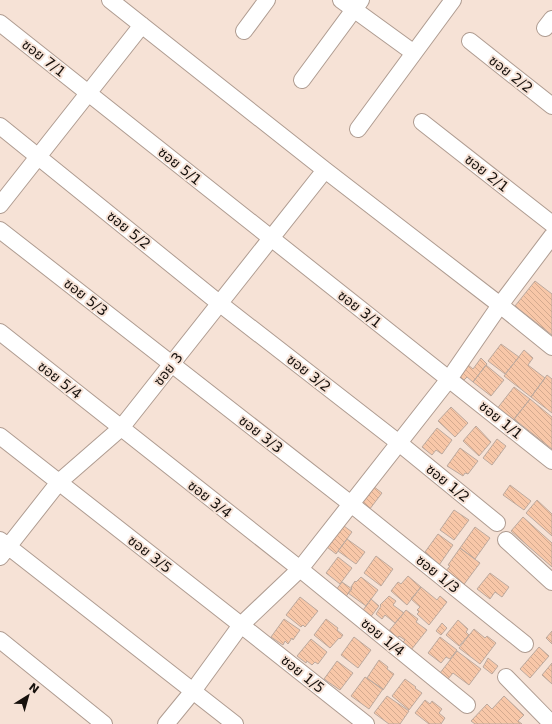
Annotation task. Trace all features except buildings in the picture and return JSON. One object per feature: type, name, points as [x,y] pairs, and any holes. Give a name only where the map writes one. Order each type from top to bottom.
[{"type":"street","points":[[110,0],[552,347]]},
{"type":"street","points":[[244,31],[267,0]]},
{"type":"street","points":[[341,0],[358,5],[414,53]]},
{"type":"street","points":[[358,129],[453,0]]},
{"type":"street","points":[[302,80],[358,5]]},
{"type":"street","name":"ซอย 7/1","points":[[0,23],[88,93]]},
{"type":"street","points":[[0,204],[142,25]]},
{"type":"street","name":"ซอย 2/2","points":[[470,41],[552,106]]},
{"type":"street","name":"ซอย 5/1","points":[[88,93],[271,239]]},
{"type":"street","name":"ซอย 2/1","points":[[422,122],[552,224]]},
{"type":"street","name":"ซอย 5/2","points":[[0,126],[220,303]]},
{"type":"street","name":"ซอย 3","points":[[3,548],[59,482],[121,428],[325,170]]},
{"type":"street","name":"ซอย 5/3","points":[[0,230],[171,364]]},
{"type":"street","points":[[166,724],[241,625],[300,569],[400,443],[449,379],[500,305],[552,236]]},
{"type":"street","name":"ซอย 3/1","points":[[271,239],[449,379]]},
{"type":"street","name":"ซอย 3/2","points":[[220,303],[400,443]]},
{"type":"street","name":"ซอย 5/4","points":[[0,332],[121,428]]},
{"type":"street","name":"ซอย 3/3","points":[[171,364],[351,504]]},
{"type":"street","name":"ซอย 1/1","points":[[449,379],[552,461]]},
{"type":"street","name":"ซอย 3/4","points":[[121,428],[300,569]]},
{"type":"street","name":"ซอย 3/5","points":[[0,436],[241,625]]},
{"type":"street","name":"ซอย 1/2","points":[[400,443],[497,523]]},
{"type":"street","name":"ซอย 1/3","points":[[351,504],[525,644]]},
{"type":"street","points":[[506,540],[552,582]]},
{"type":"street","points":[[3,548],[193,690],[235,724]]},
{"type":"street","name":"ซอย 1/4","points":[[300,569],[467,705]]},
{"type":"street","name":"ซอย 1/5","points":[[241,625],[366,724]]},
{"type":"street","points":[[0,640],[104,724]]},
{"type":"street","points":[[506,677],[552,724]]}]
